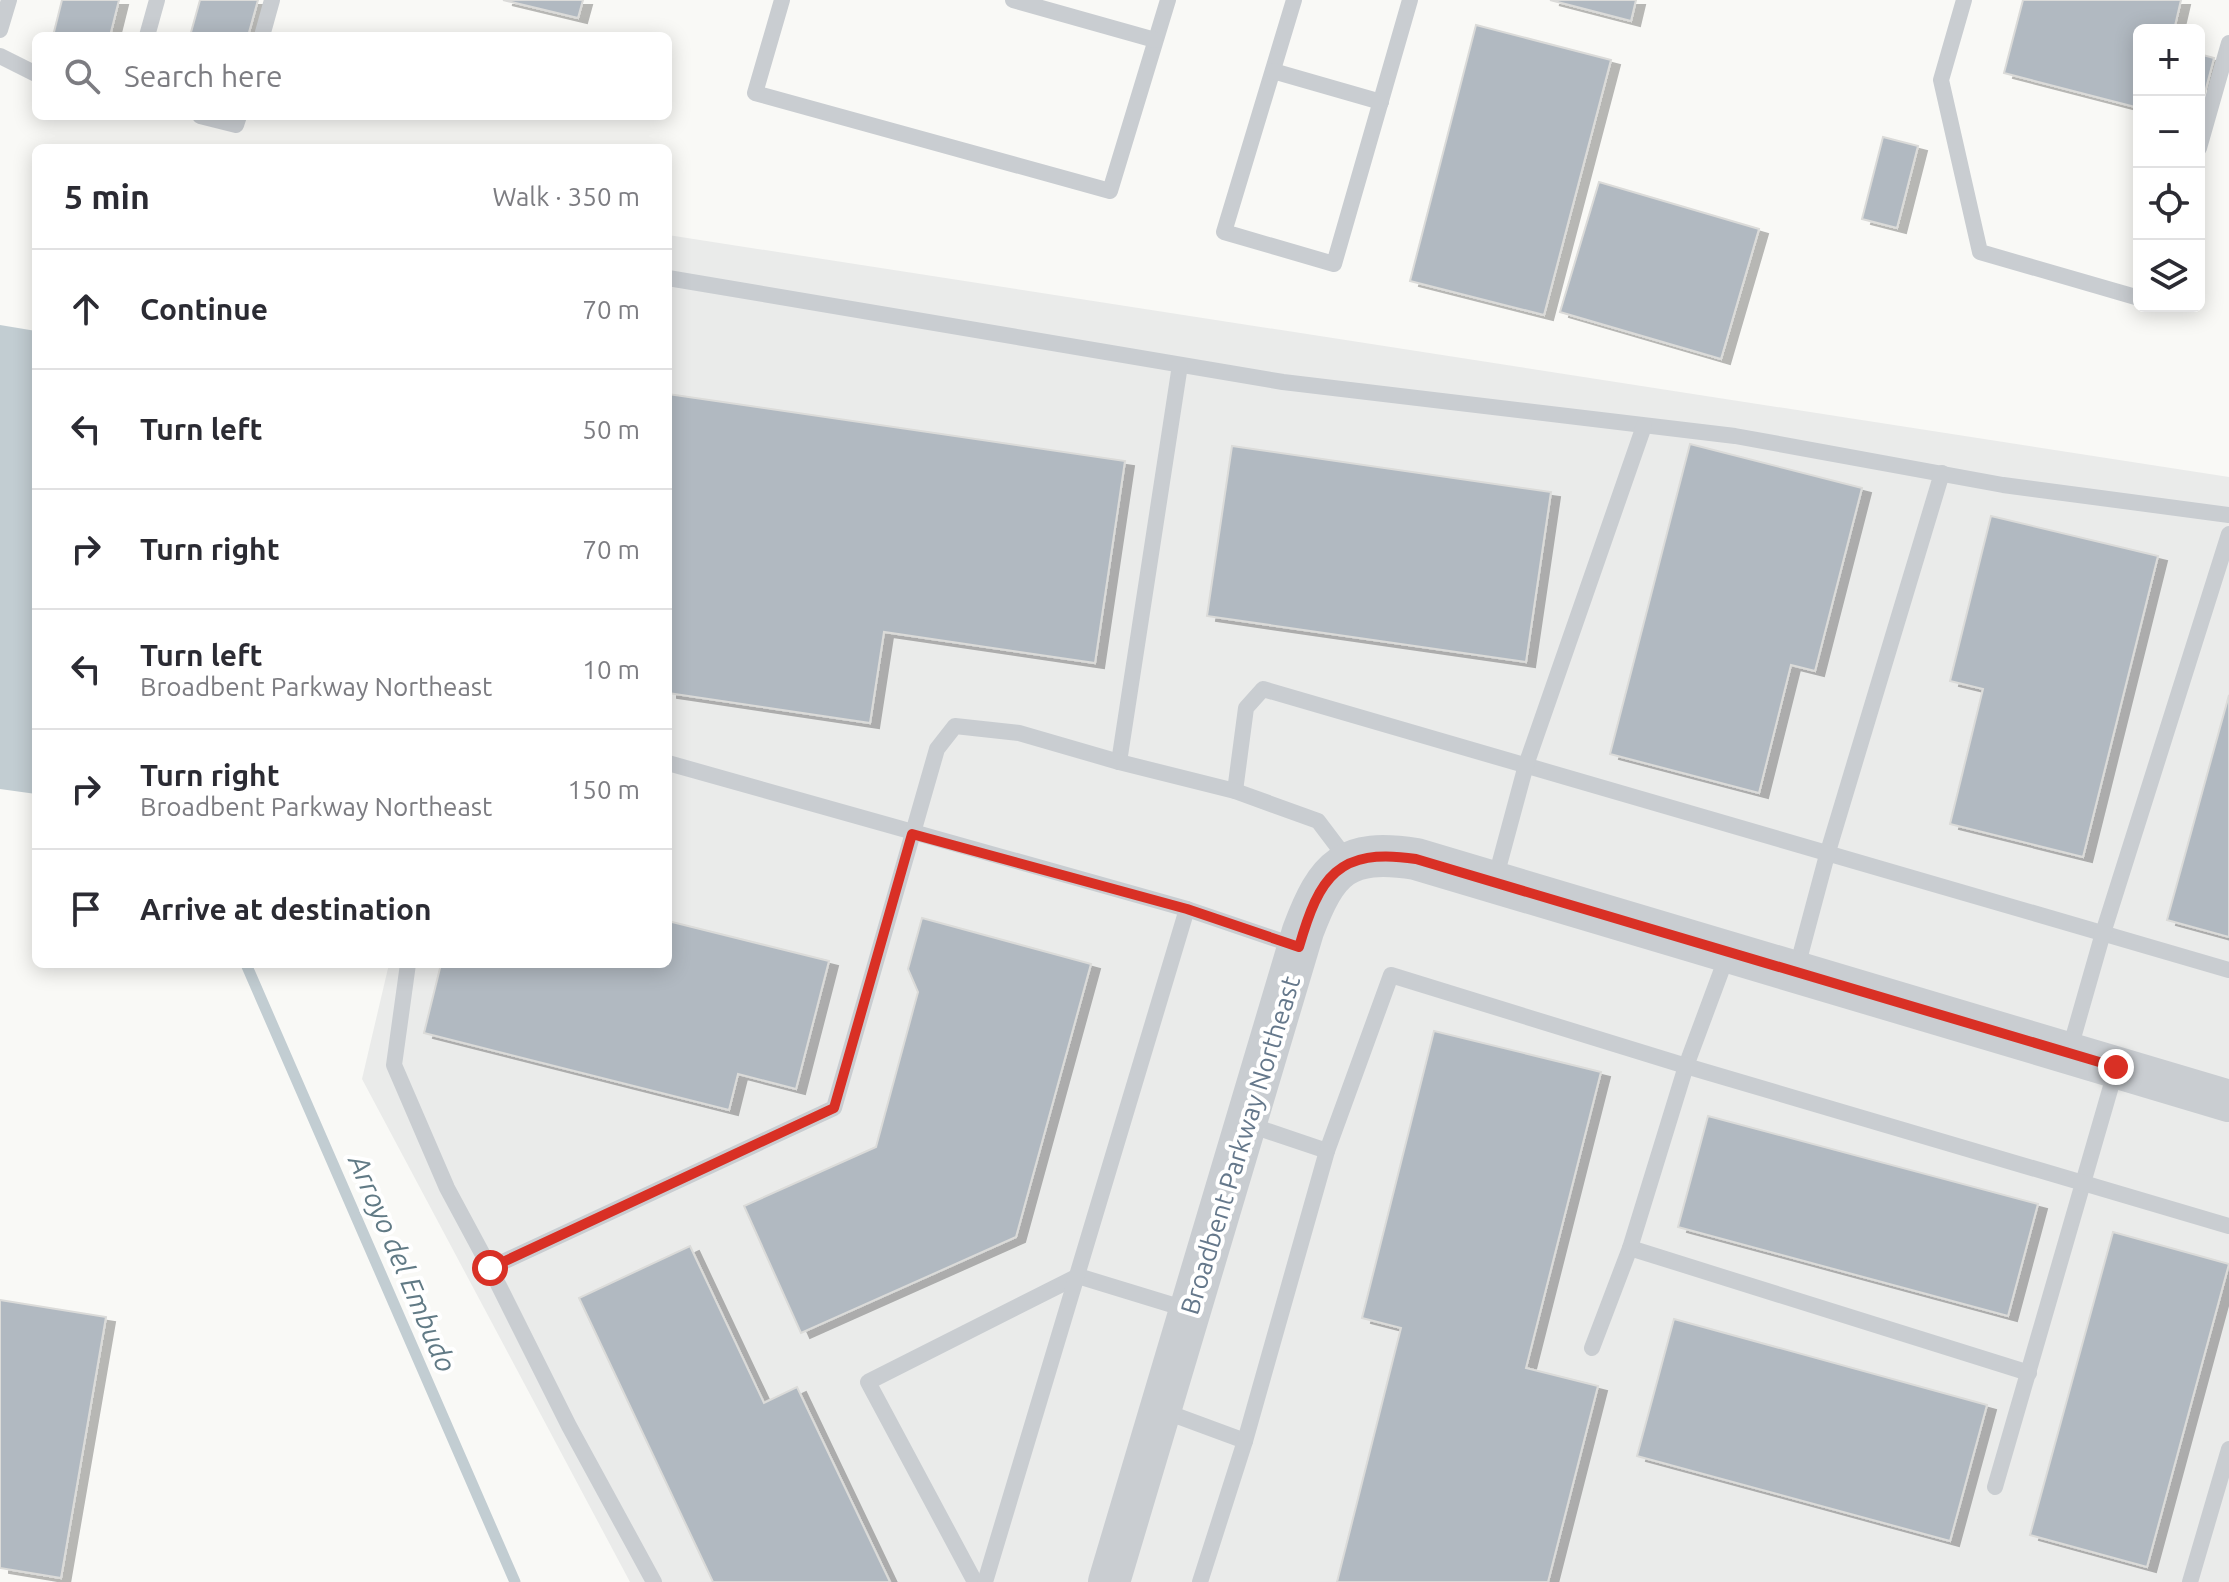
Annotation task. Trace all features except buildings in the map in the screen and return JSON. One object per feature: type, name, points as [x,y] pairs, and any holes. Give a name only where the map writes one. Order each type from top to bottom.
[{"type":"street","points":[[1349,862],[1364,857],[1393,855],[1416,859],[2229,1101]]},
{"type":"street","name":"Broadbent Parkway Northeast","points":[[1109,1582],[1316,895],[1331,876],[1349,862]]},
{"type":"lane","points":[[0,30],[9,0]]},
{"type":"lane","points":[[148,32],[157,0]]},
{"type":"lane","points":[[263,32],[272,0]]},
{"type":"lane","points":[[782,0],[755,93],[1110,191],[1168,0]]},
{"type":"lane","points":[[1013,0],[1155,40]]},
{"type":"lane","points":[[1294,0],[1224,232],[1334,264],[1410,0]]},
{"type":"lane","points":[[1964,0],[1941,80],[1980,252],[2133,296]]},
{"type":"lane","points":[[2205,127],[2229,43]]},
{"type":"lane","points":[[0,56],[32,72]]},
{"type":"lane","points":[[1273,71],[1381,102]]},
{"type":"lane","points":[[216,120],[236,125],[238,120]]},
{"type":"lane","points":[[672,279],[1283,382],[1735,436],[2003,485],[2229,515]]},
{"type":"lane","points":[[1119,762],[1180,365]]},
{"type":"lane","points":[[1494,882],[1526,765],[1644,426]]},
{"type":"lane","points":[[1795,972],[1942,473]]},
{"type":"lane","points":[[2069,1053],[2103,933],[2229,534]]},
{"type":"lane","points":[[1235,791],[1246,708],[1263,689],[2229,970]]},
{"type":"lane","points":[[490,1268],[834,1108],[937,749],[955,726],[1019,733],[1235,791],[1318,821],[1349,862]]},
{"type":"lane","points":[[672,764],[1187,909],[1299,947]]},
{"type":"lane","points":[[985,1582],[1187,909]]},
{"type":"lane","points":[[1592,1348],[1630,1248],[1686,1066],[1728,951]]},
{"type":"lane","points":[[407,968],[394,1065],[447,1188],[569,1426],[654,1582]]},
{"type":"lane","points":[[1200,1582],[1245,1441],[1327,1151],[1391,975],[1686,1066],[2229,1226]]},
{"type":"lane","points":[[1995,1487],[2116,1067]]},
{"type":"lane","points":[[1247,1124],[1327,1151]]},
{"type":"lane","points":[[1630,1248],[2029,1373]]},
{"type":"lane","points":[[975,1582],[868,1382],[1078,1276],[1191,1311]]},
{"type":"lane","points":[[1161,1410],[1245,1441]]},
{"type":"lane","points":[[2190,1582],[2229,1449]]},
{"type":"shaded area","points":[[672,236],[2229,477],[2229,1582],[630,1582],[362,1079],[388,968],[672,968]]},
{"type":"shaded area","points":[[0,325],[32,330],[32,793],[0,789]]},
{"type":"waterway","name":"Arroyo del Embudo","points":[[248,968],[515,1582]]},
{"type":"route","points":[[490,1268],[834,1108],[912,834],[1187,909],[1299,947],[1316,895],[1331,876],[1349,862],[1378,855],[1416,859],[2116,1067]]}]
